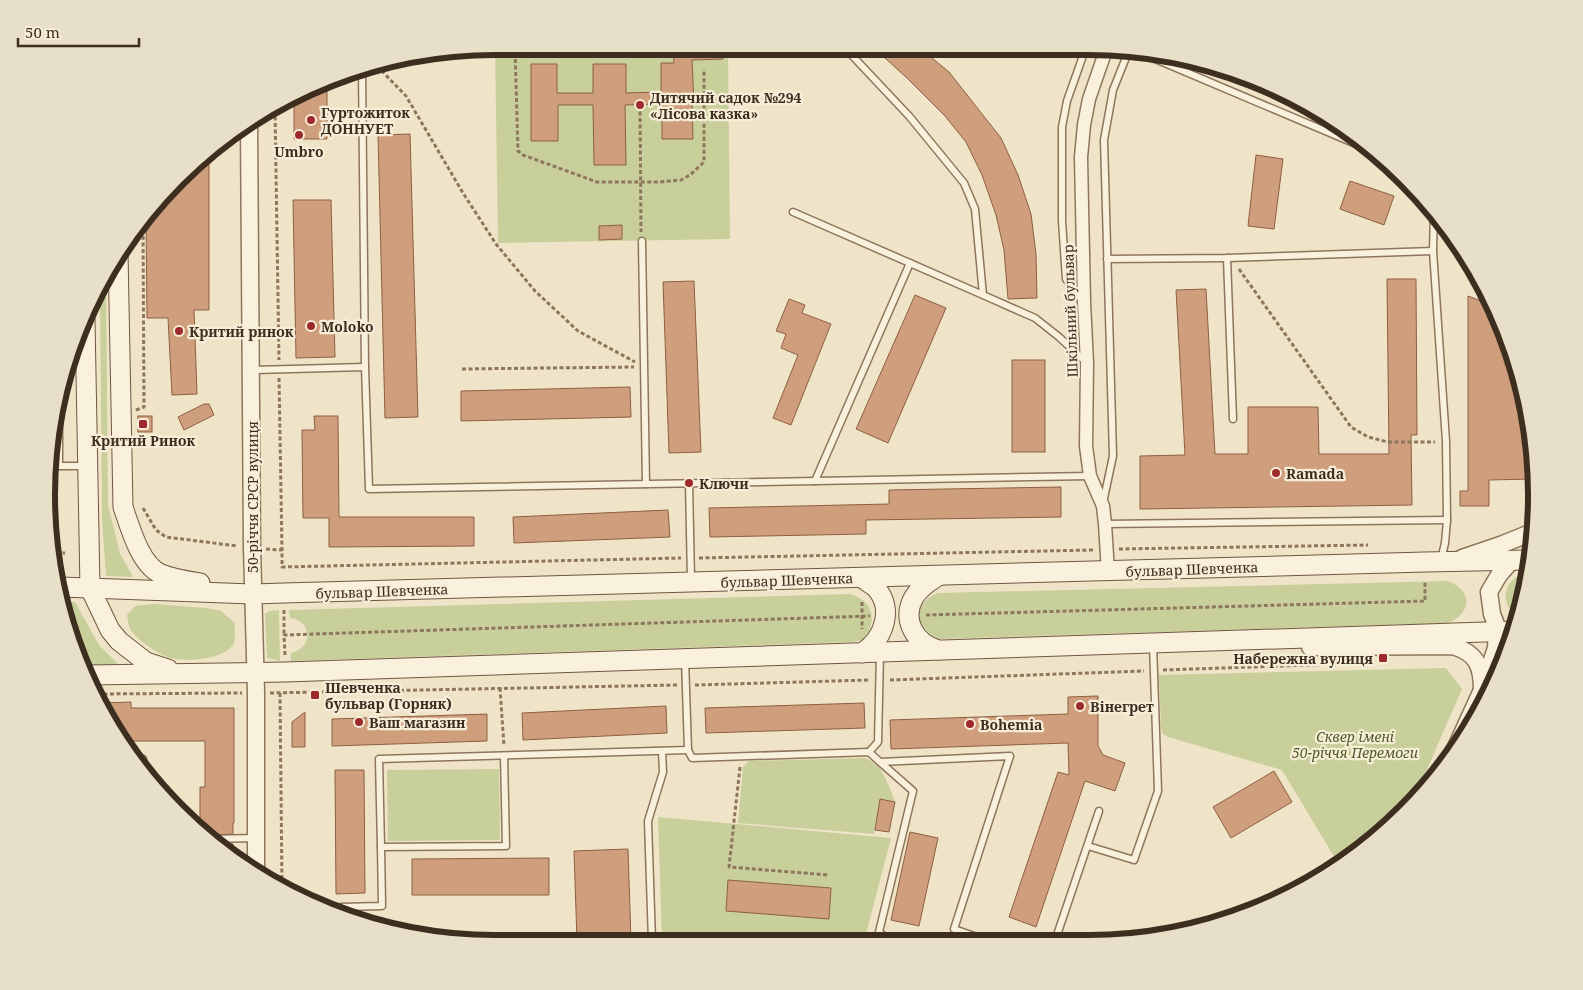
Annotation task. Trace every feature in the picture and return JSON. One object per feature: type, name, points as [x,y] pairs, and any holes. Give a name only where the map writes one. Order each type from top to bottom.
[{"type":"main road","points":[[118,268],[122,507],[135,541],[145,560],[159,574],[252,594]]},
{"type":"main road","points":[[85,335],[90,588],[110,630],[119,642],[146,662],[181,673]]},
{"type":"main road","name":"бульвар Шевченка","points":[[65,587],[252,594],[1521,560]]},
{"type":"main road","points":[[938,576],[922,587],[914,597],[909,615],[912,630],[916,636],[928,647],[938,650]]},
{"type":"main road","points":[[862,578],[875,587],[881,596],[886,616],[884,626],[877,640],[872,647],[868,647]]},
{"type":"main road","points":[[93,675],[255,672],[685,658],[868,647],[938,650],[1506,631]]},
{"type":"street","name":"Шкільний бульвар","points":[[1104,56],[1089,99],[1081,156],[1087,363],[1086,446],[1090,476],[1103,506],[1106,524],[1108,572]]},
{"type":"street","name":"50-річчя СРСР вулиця","points":[[249,130],[252,594],[256,693],[256,864]]},
{"type":"street","points":[[1446,561],[1503,544],[1526,535]]},
{"type":"street","name":"бульвар Шевченка","points":[[1506,631],[1489,604],[1489,592],[1499,575],[1521,560]]},
{"type":"street","points":[[1477,701],[1496,648],[1506,631]]},
{"type":"street","points":[[1272,638],[1298,647],[1453,646],[1465,650],[1474,656],[1482,676],[1482,690]]},
{"type":"lane","points":[[852,55],[910,116],[964,183],[975,209],[983,295]]},
{"type":"lane","points":[[1083,55],[1067,101],[1062,127],[1062,221],[1066,278],[1084,302]]},
{"type":"lane","points":[[1103,506],[1113,456],[1104,140],[1113,90],[1126,57]]},
{"type":"lane","points":[[1168,62],[1348,140]]},
{"type":"lane","points":[[362,76],[365,368],[369,489],[1090,476]]},
{"type":"lane","points":[[793,212],[1035,318],[1059,336],[1087,363]]},
{"type":"lane","points":[[1434,223],[1433,251],[1446,441],[1446,561]]},
{"type":"lane","points":[[642,241],[646,484]]},
{"type":"lane","points":[[1107,259],[1229,258],[1433,251]]},
{"type":"lane","points":[[1229,258],[1234,419]]},
{"type":"lane","points":[[815,480],[910,263]]},
{"type":"lane","points":[[251,370],[365,368]]},
{"type":"lane","points":[[59,435],[60,466]]},
{"type":"lane","points":[[56,466],[87,466]]},
{"type":"lane","points":[[689,483],[692,582]]},
{"type":"lane","points":[[1106,524],[1446,520]]},
{"type":"lane","points":[[1088,846],[1134,860],[1158,791],[1153,642]]},
{"type":"lane","points":[[868,647],[879,680],[878,742],[869,752]]},
{"type":"lane","points":[[685,658],[688,750],[692,758],[869,752],[913,791],[879,932],[883,935]]},
{"type":"lane","points":[[341,907],[382,906],[380,759],[688,750]]},
{"type":"lane","points":[[652,935],[648,822],[662,772],[662,751]]},
{"type":"lane","points":[[381,847],[506,846],[504,756]]},
{"type":"lane","points":[[880,762],[1010,756],[954,929],[971,935]]},
{"type":"lane","points":[[1057,935],[1099,811]]},
{"type":"lane","points":[[221,839],[256,838]]},
{"type":"path","points":[[515,55],[518,151],[523,155],[597,182],[681,180],[690,175],[704,162],[704,70]]},
{"type":"path","points":[[381,70],[406,96],[463,193],[496,244],[535,291],[578,331],[644,367]]},
{"type":"path","points":[[640,105],[642,241]]},
{"type":"path","points":[[275,114],[282,567],[1375,544]]},
{"type":"path","points":[[134,411],[144,407],[143,231]]},
{"type":"path","points":[[1229,258],[1351,427],[1368,437],[1388,442],[1446,441]]},
{"type":"path","points":[[462,369],[644,367]]},
{"type":"path","points":[[142,503],[144,511],[156,530],[166,537],[282,550]]},
{"type":"path","points":[[59,552],[65,552]]},
{"type":"path","points":[[909,615],[1425,601],[1425,581]]},
{"type":"path","points":[[862,602],[862,616],[868,647]]},
{"type":"path","points":[[284,610],[285,661]]},
{"type":"path","points":[[284,635],[886,616]]},
{"type":"path","points":[[102,694],[687,685],[1346,664]]},
{"type":"path","points":[[500,688],[504,756]]},
{"type":"path","points":[[280,692],[282,880]]},
{"type":"path","points":[[741,756],[729,867],[828,876]]},
{"type":"green space","points":[[495,55],[728,55],[730,239],[498,243]]},
{"type":"green space","points":[[106,289],[108,505],[120,553],[133,577],[106,576],[102,520],[100,300]]},
{"type":"green space","points":[[1521,575],[1512,611],[1506,601],[1505,595],[1510,583]]},
{"type":"green space","points":[[1448,581],[1462,590],[1466,602],[1462,614],[1448,623],[938,639],[924,628],[920,622],[919,615],[923,603],[938,593]]},
{"type":"green space","points":[[850,594],[864,601],[871,612],[871,626],[863,640],[851,642],[291,661],[291,653],[303,646],[307,635],[303,624],[298,620],[290,618],[289,610]]},
{"type":"green space","points":[[68,602],[75,602],[99,645],[121,667],[90,667]]},
{"type":"green space","points":[[154,604],[207,608],[221,611],[235,623],[234,643],[222,654],[202,659],[191,660],[165,656],[140,640],[132,631],[128,622],[127,615],[135,606]]},
{"type":"green space","points":[[279,610],[280,661],[267,658],[265,614],[270,611]]},
{"type":"green space","name":"Сквер імені 50-річчя Перемоги","points":[[1446,668],[1462,689],[1425,774],[1415,789],[1378,826],[1335,859],[1282,770],[1163,734],[1161,728],[1159,675]]},
{"type":"green space","points":[[865,758],[881,771],[895,802],[880,800],[874,834],[738,823],[743,767],[749,761]]},
{"type":"green space","points":[[499,769],[500,840],[388,841],[387,770]]},
{"type":"green space","points":[[658,817],[891,838],[866,935],[662,935]]},
{"type":"building","points":[[674,55],[723,55],[723,59],[692,60],[693,139],[662,139],[662,104],[625,105],[626,165],[594,165],[593,105],[558,105],[558,141],[531,141],[531,64],[557,64],[557,93],[593,93],[593,64],[626,64],[626,93],[661,92],[661,63],[674,63]]},
{"type":"building","points":[[882,55],[928,55],[949,72],[1001,138],[1018,175],[1031,214],[1036,254],[1037,298],[1008,299],[1004,250],[996,215],[982,175],[966,142],[945,116]]},
{"type":"building","name":"Гуртожиток ДОННУЕТ","points":[[327,88],[327,139],[294,139],[294,103]]},
{"type":"building","points":[[410,134],[418,417],[385,418],[378,135]]},
{"type":"building","points":[[1256,155],[1283,159],[1274,229],[1248,226]]},
{"type":"building","points":[[209,161],[209,310],[194,310],[197,394],[172,395],[168,318],[147,318],[146,227],[164,205]]},
{"type":"building","points":[[1350,181],[1394,196],[1384,225],[1340,209]]},
{"type":"building","points":[[293,200],[331,200],[335,357],[296,358]]},
{"type":"building","points":[[622,225],[622,239],[599,240],[599,226]]},
{"type":"building","name":"Ramada","points":[[1387,279],[1416,279],[1417,435],[1411,435],[1412,505],[1140,509],[1140,456],[1185,455],[1176,290],[1206,289],[1215,454],[1248,454],[1248,407],[1318,407],[1319,454],[1389,454]]},
{"type":"building","points":[[694,281],[701,452],[669,453],[663,282]]},
{"type":"building","points":[[915,295],[946,308],[888,443],[856,429]]},
{"type":"building","points":[[1468,296],[1484,302],[1505,354],[1520,409],[1527,479],[1489,480],[1489,506],[1460,506],[1460,491],[1468,491]]},
{"type":"building","points":[[789,299],[805,305],[802,313],[831,324],[791,425],[773,418],[798,355],[781,348],[786,334],[776,331]]},
{"type":"building","points":[[1012,360],[1045,360],[1045,452],[1012,452]]},
{"type":"building","points":[[630,387],[631,417],[461,421],[461,391]]},
{"type":"building","points":[[204,404],[209,404],[214,415],[184,430],[178,417]]},
{"type":"building","points":[[138,416],[152,416],[152,432],[138,432]]},
{"type":"building","points":[[314,416],[338,416],[339,517],[474,517],[474,546],[329,547],[329,518],[303,518],[302,430],[315,430]]},
{"type":"building","points":[[1061,487],[1061,517],[866,520],[866,534],[710,537],[709,508],[889,504],[889,490]]},
{"type":"building","points":[[668,510],[670,537],[514,543],[513,517]]},
{"type":"building","points":[[1098,696],[1098,746],[1103,755],[1125,763],[1115,791],[1085,781],[1036,927],[1009,917],[1058,772],[1069,775],[1068,743],[891,749],[890,720],[1068,714],[1068,697]]},
{"type":"building","points":[[131,702],[131,708],[234,708],[233,834],[216,835],[200,821],[200,787],[205,787],[205,741],[131,742],[107,703]]},
{"type":"building","points":[[864,703],[865,728],[706,733],[705,708]]},
{"type":"building","points":[[666,706],[667,733],[523,740],[522,713]]},
{"type":"building","points":[[305,712],[305,747],[292,747],[292,722]]},
{"type":"building","points":[[487,714],[487,741],[332,746],[332,719]]},
{"type":"building","points":[[335,770],[364,770],[365,893],[336,894]]},
{"type":"building","points":[[1274,771],[1292,802],[1231,838],[1213,807]]},
{"type":"building","points":[[880,799],[895,802],[889,832],[875,830]]},
{"type":"building","points":[[910,832],[938,838],[919,926],[891,920]]},
{"type":"building","points":[[628,849],[631,935],[577,935],[574,851]]},
{"type":"building","points":[[549,858],[549,895],[412,895],[412,859]]},
{"type":"building","points":[[728,880],[831,888],[829,919],[726,911]]},
{"type":"place","name":"Дитячий садок №294 «Лісова казка»","points":[[640,105]]},
{"type":"place","name":"Гуртожиток ДОННУЕТ","points":[[311,120]]},
{"type":"place","name":"Umbro","points":[[299,135]]},
{"type":"place","name":"Moloko","points":[[311,326]]},
{"type":"place","name":"Критий ринок","points":[[179,331]]},
{"type":"place","name":"Критий Ринок","points":[[143,424]]},
{"type":"place","name":"Ramada","points":[[1276,473]]},
{"type":"place","name":"Ключи","points":[[689,483]]},
{"type":"place","name":"Набережна вулиця","points":[[1383,658]]},
{"type":"place","name":"Шевченка бульвар (Горняк)","points":[[315,695]]},
{"type":"place","name":"Вінегрет","points":[[1080,706]]},
{"type":"place","name":"Ваш магазин","points":[[359,722]]},
{"type":"place","name":"Bohemia","points":[[970,724]]}]
